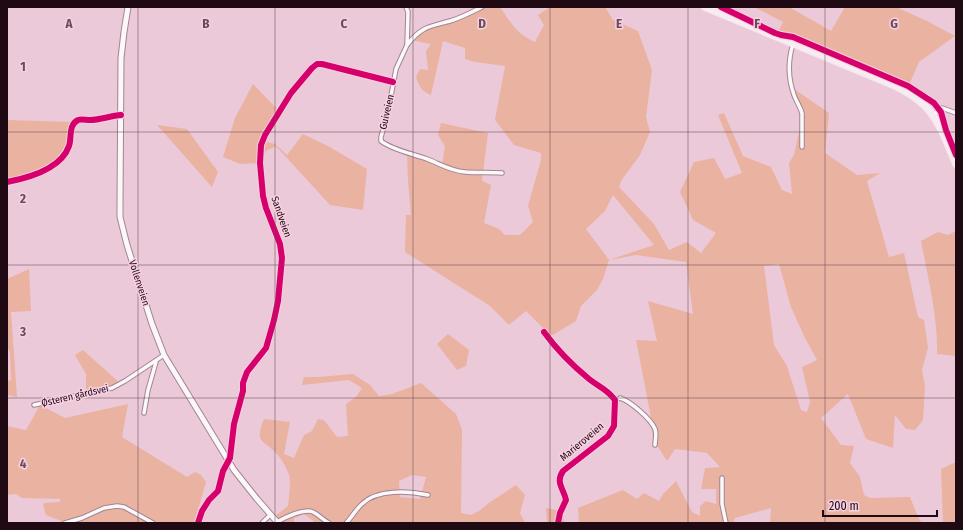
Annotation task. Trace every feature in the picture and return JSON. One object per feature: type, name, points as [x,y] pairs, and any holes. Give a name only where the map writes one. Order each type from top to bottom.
[{"type":"main road","name":"Vollenveien","points":[[128,7],[122,46],[120,203],[121,221],[128,249],[152,324],[164,355],[229,462],[252,494],[278,523]]},
{"type":"main road","points":[[705,7],[903,90],[921,102],[933,115],[956,164]]},
{"type":"street","name":"Guiveien","points":[[406,7],[408,12],[407,45],[396,69],[388,112],[381,137],[383,143],[454,170],[465,172],[502,173]]},
{"type":"street","points":[[407,45],[426,27],[452,20],[482,7]]},
{"type":"street","points":[[793,44],[789,59],[789,69],[794,94],[802,112],[802,147]]},
{"type":"street","name":"Sandveien","points":[[229,462],[234,424],[243,391],[243,383],[247,372],[266,348],[274,320],[281,275],[282,258],[280,244],[263,196],[260,152],[265,135],[291,93],[317,64],[393,82]]},
{"type":"street","points":[[933,115],[942,108],[956,113]]},
{"type":"street","points":[[7,182],[40,172],[61,158],[69,145],[71,130],[74,123],[78,120],[102,119],[121,115]]},
{"type":"street","points":[[544,332],[565,358],[591,380],[606,389],[615,400],[620,398],[630,403],[649,421],[656,430],[655,445]]},
{"type":"street","name":"Østeren gårdsvei","points":[[34,405],[112,388],[164,355]]},
{"type":"street","points":[[144,413],[148,390],[156,361]]},
{"type":"street","name":"Marieroveien","points":[[558,523],[560,513],[566,500],[559,481],[560,475],[563,471],[608,436],[613,430],[615,400]]},
{"type":"street","points":[[198,523],[202,511],[209,500],[218,491],[223,471],[229,462]]},
{"type":"street","points":[[722,478],[722,504],[726,523]]},
{"type":"street","points":[[346,523],[358,507],[370,497],[380,494],[415,493],[428,495]]},
{"type":"street","points":[[65,523],[82,518],[104,508],[116,506],[124,507],[153,523]]},
{"type":"street","points":[[278,523],[288,516],[308,511],[314,513],[329,523]]},
{"type":"street","points":[[262,523],[270,515]]},
{"type":"shaded area","points":[[480,7],[500,7],[519,32],[535,42],[544,25],[538,15],[550,7],[605,7],[613,20],[638,31],[652,70],[646,117],[650,132],[640,155],[621,181],[619,187],[654,224],[669,250],[687,242],[701,253],[716,233],[693,220],[680,192],[694,162],[714,158],[725,179],[742,173],[718,115],[724,113],[743,156],[771,167],[782,190],[792,194],[789,163],[794,155],[802,118],[794,89],[829,113],[825,153],[857,175],[880,173],[867,181],[889,257],[904,253],[918,317],[924,320],[928,348],[922,370],[925,386],[923,420],[915,430],[906,429],[895,415],[893,448],[866,439],[848,394],[821,418],[841,445],[854,446],[850,463],[860,477],[864,495],[870,498],[910,497],[922,523],[770,523],[771,508],[735,518],[733,523],[579,523],[578,508],[623,490],[637,499],[644,493],[659,501],[663,494],[676,481],[692,512],[700,516],[700,506],[706,501],[716,504],[716,489],[701,489],[705,468],[720,467],[707,453],[675,449],[667,461],[653,439],[650,412],[636,340],[657,341],[648,301],[693,314],[686,262],[636,255],[609,260],[603,279],[597,290],[581,306],[576,321],[551,336],[526,311],[509,325],[490,306],[405,252],[406,215],[411,215],[407,153],[442,165],[445,146],[438,135],[441,123],[488,133],[482,181],[491,185],[484,223],[499,229],[505,235],[520,235],[533,222],[528,206],[541,160],[541,153],[514,145],[495,120],[505,66],[475,62],[465,59],[465,48],[443,41],[431,95],[423,90],[417,80],[416,77],[420,69],[428,70],[426,51],[431,44],[411,40],[427,27],[455,19]],"holes":[[[613,195],[654,245],[609,260],[586,229],[605,211]],[[779,264],[791,307],[817,360],[802,367],[810,402],[807,412],[801,410],[787,366],[774,345],[764,266]]]},
{"type":"shaded area","points":[[789,7],[831,31],[845,7],[896,7],[955,36],[919,62],[909,85],[779,30],[783,22],[756,8]]},
{"type":"shaded area","points":[[253,84],[279,111],[262,141],[275,144],[287,155],[303,134],[328,146],[367,169],[363,210],[330,205],[276,146],[266,151],[260,163],[240,164],[223,157],[235,118]]},
{"type":"shaded area","points":[[7,120],[73,122],[69,144],[65,152],[51,164],[33,172],[7,180]]},
{"type":"shaded area","points":[[157,125],[187,129],[218,172],[212,187]]},
{"type":"shaded area","points":[[956,231],[956,356],[937,354],[936,326],[921,241],[938,232],[948,235]]},
{"type":"shaded area","points":[[29,269],[31,311],[11,312],[17,397],[7,395],[7,381],[11,380],[10,352],[7,346],[7,279]]},
{"type":"shaded area","points":[[448,334],[469,350],[466,366],[457,370],[437,344]]},
{"type":"shaded area","points":[[83,350],[121,384],[86,393],[86,374],[75,355]]},
{"type":"shaded area","points":[[353,374],[370,385],[379,396],[392,394],[421,383],[456,414],[462,430],[461,513],[471,515],[479,511],[516,485],[525,495],[520,513],[525,523],[316,523],[304,514],[294,518],[294,523],[281,523],[275,516],[288,506],[290,478],[280,458],[264,443],[260,437],[264,419],[290,422],[284,454],[294,458],[304,435],[312,431],[318,419],[324,420],[337,437],[348,436],[346,404],[356,397],[362,388],[349,380],[302,385],[304,377]],"holes":[[[412,475],[426,477],[420,499],[400,497],[399,481]]]},
{"type":"shaded area","points":[[128,404],[122,437],[187,477],[195,472],[201,475],[206,482],[194,523],[61,523],[61,521],[46,515],[43,505],[44,503],[59,502],[61,499],[22,498],[16,494],[7,495],[7,426],[26,430],[40,405],[65,418]]},
{"type":"shaded area","points":[[956,462],[956,523],[943,523],[941,469]]},
{"type":"shaded area","points":[[546,508],[561,511],[565,523],[547,523]]},
{"type":"cycle path","points":[[721,7],[775,33],[793,37],[908,86],[934,103],[941,112],[946,130],[956,155]]},
{"type":"cycle path","points":[[198,523],[202,511],[209,500],[218,491],[223,471],[230,458],[234,424],[243,391],[243,383],[247,372],[266,348],[278,301],[282,258],[280,244],[263,196],[260,163],[261,145],[265,135],[291,93],[317,64],[393,82]]},
{"type":"cycle path","points":[[7,182],[34,175],[59,161],[69,146],[73,125],[78,120],[94,120],[121,115]]},
{"type":"cycle path","points":[[544,332],[571,363],[589,379],[609,393],[615,400],[614,426],[608,436],[563,471],[561,475],[560,483],[566,500],[560,513],[558,523]]}]
